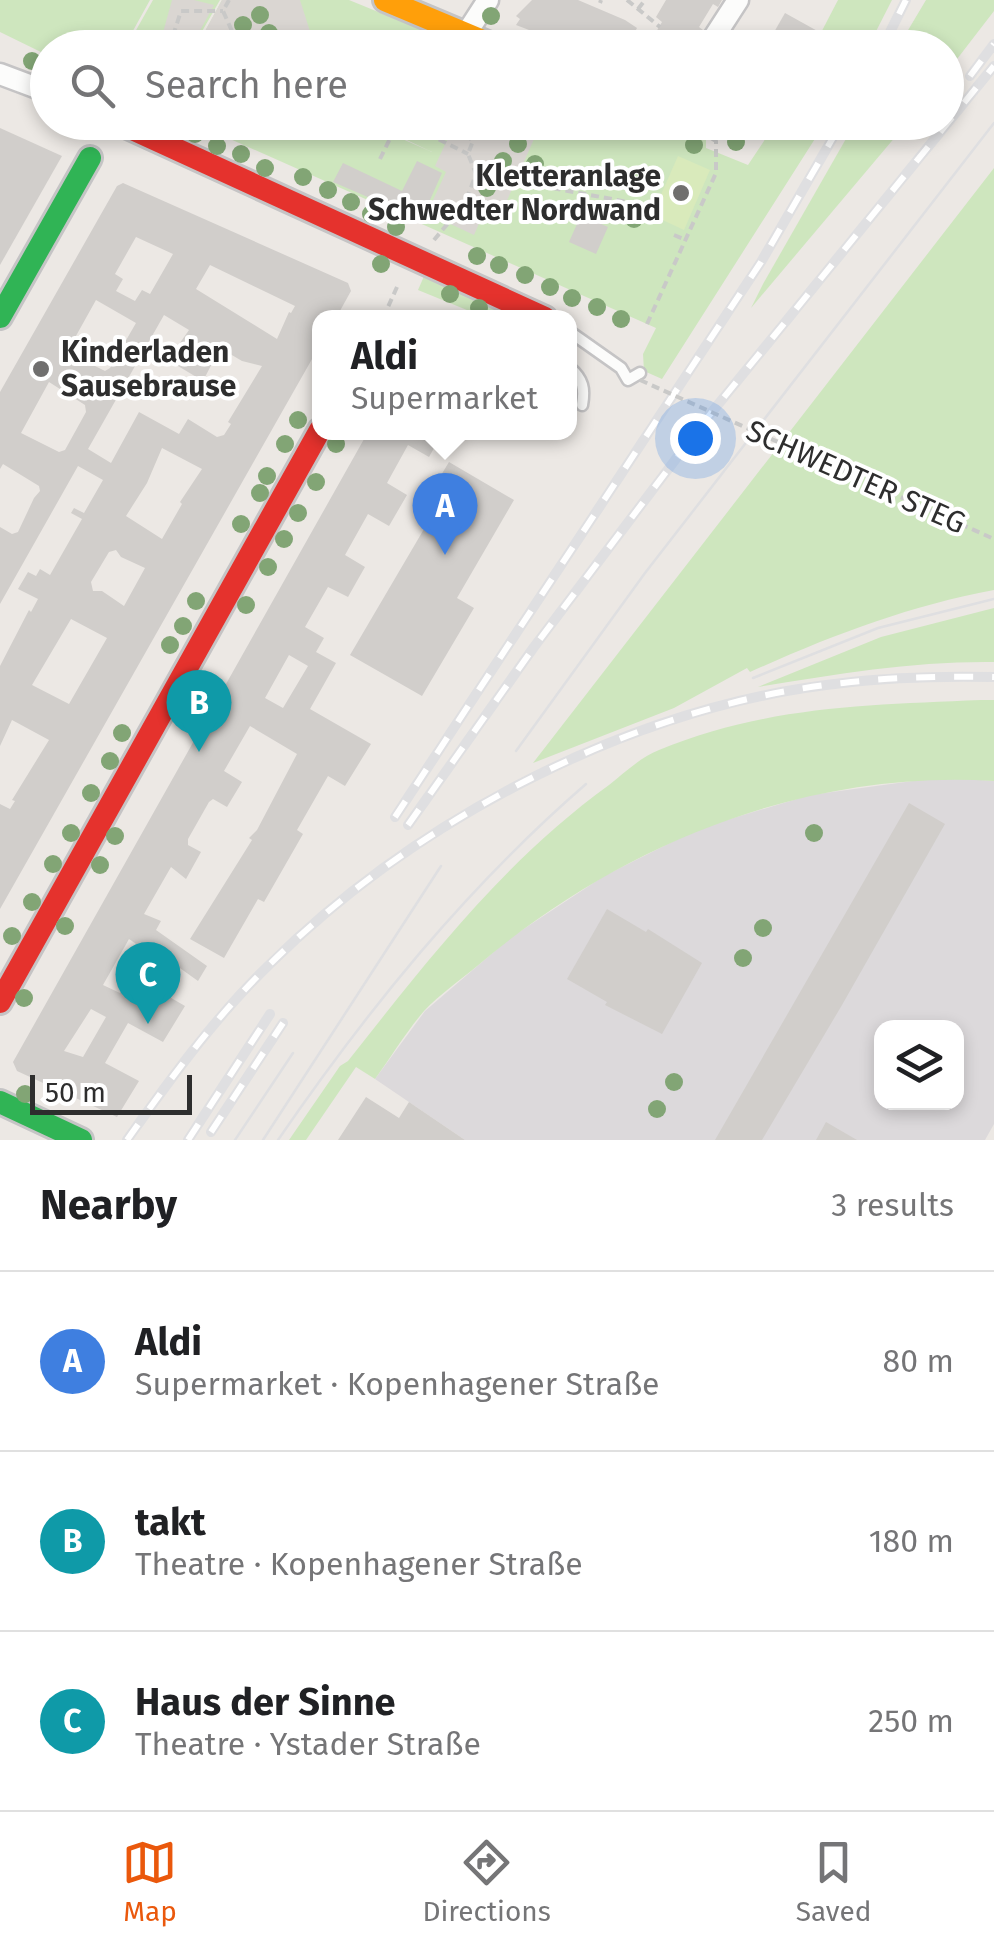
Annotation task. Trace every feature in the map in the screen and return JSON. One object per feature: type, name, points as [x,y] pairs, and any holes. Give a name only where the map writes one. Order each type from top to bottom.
[{"type":"street","points":[[385,0],[456,30]]},
{"type":"street","points":[[469,30],[488,0]]},
{"type":"street","points":[[719,30],[738,0]]},
{"type":"street","points":[[0,74],[30,85]]},
{"type":"street","points":[[156,140],[527,310]]},
{"type":"street","points":[[0,318],[90,158]]},
{"type":"street","points":[[0,1002],[314,440]]},
{"type":"street","points":[[0,1102],[81,1140]]},
{"type":"lane","points":[[577,337],[621,368],[628,380],[640,373],[640,380]]},
{"type":"lane","points":[[577,373],[585,391],[582,405]]},
{"type":"path","points":[[220,12],[229,0]]},
{"type":"path","points":[[627,0],[660,27]]},
{"type":"path","points":[[638,9],[645,0]]},
{"type":"path","points":[[175,30],[181,11],[220,12]]},
{"type":"path","points":[[220,12],[230,30]]},
{"type":"path","points":[[380,159],[391,140]]},
{"type":"path","points":[[428,248],[465,203],[476,174],[468,154],[439,140]]},
{"type":"path","points":[[468,154],[471,140]]},
{"type":"path","points":[[647,324],[716,174],[714,140]]},
{"type":"path","points":[[476,174],[628,202]]},
{"type":"path","points":[[687,222],[692,227]]},
{"type":"path","points":[[674,235],[686,240]]},
{"type":"path","points":[[387,310],[398,287]]},
{"type":"path","points":[[643,303],[654,308]]},
{"type":"path","name":"SCHWEDTER STEG","points":[[640,380],[994,539]]},
{"type":"shaded area","points":[[172,0],[214,5],[200,30],[164,30]]},
{"type":"shaded area","points":[[222,0],[300,0],[310,30],[206,30]]},
{"type":"shaded area","points":[[447,140],[534,140],[502,212],[487,205],[474,235],[427,213],[446,172],[435,166]]},
{"type":"shaded area","points":[[942,777],[994,781],[994,1124],[985,1140],[465,1140],[375,1079],[425,1011],[510,938],[604,876],[700,828],[810,795]]},
{"type":"green space","points":[[0,0],[150,0],[133,30],[30,30],[30,47],[0,32]]},
{"type":"green space","points":[[153,0],[220,0],[203,30],[136,30]]},
{"type":"green space","points":[[222,0],[349,0],[422,30],[206,30]]},
{"type":"green space","points":[[838,0],[892,0],[877,30],[822,30]]},
{"type":"green space","points":[[926,0],[994,0],[994,11],[964,50],[964,30],[908,30]]},
{"type":"green space","points":[[232,140],[405,140],[432,152],[407,140],[706,140],[706,148],[748,165],[764,140],[814,140],[662,379],[644,371],[643,354],[656,328]]},
{"type":"green space","points":[[845,140],[893,140],[751,308]]},
{"type":"green space","name":"Kletteranlage Schwedter Nordwand","points":[[678,156],[710,170],[684,230],[652,215]]},
{"type":"green space","points":[[994,168],[994,590],[900,613],[750,672],[747,668],[674,708],[533,763]]},
{"type":"green space","points":[[425,274],[501,310],[467,310],[418,290]]},
{"type":"green space","points":[[994,608],[994,662],[905,666],[758,687],[881,637]]},
{"type":"green space","points":[[994,700],[994,781],[923,781],[853,788],[785,802],[653,851],[532,923],[476,967],[424,1011],[375,1079],[356,1067],[306,1140],[289,1140],[340,1066],[469,914],[571,814],[646,757],[699,735],[778,716],[857,706]]},
{"type":"building","points":[[532,0],[578,0],[637,28],[529,30],[516,25],[520,19],[516,16]]},
{"type":"building","points":[[666,0],[722,0],[718,7],[713,4],[699,27],[703,30],[657,30],[662,22],[656,17]]},
{"type":"building","points":[[785,13],[816,30],[775,30]]},
{"type":"building","points":[[0,128],[62,156],[0,265]]},
{"type":"building","points":[[417,161],[442,173],[421,220],[333,182],[343,163],[402,191]]},
{"type":"building","points":[[123,183],[348,283],[351,291],[340,310],[312,310],[312,359],[0,909],[0,804],[10,809],[49,740],[12,720],[0,746],[0,666],[38,599],[18,589],[28,572],[36,576],[40,569],[50,575],[82,519],[71,513],[74,508],[84,513],[103,480],[78,466],[0,604],[0,527],[12,534],[18,532],[40,491],[39,486],[3,464],[0,469],[0,392],[117,186]],"holes":[[[136,237],[173,254],[150,294],[142,290],[135,301],[116,291],[123,279],[115,274]],[[210,265],[295,306],[277,339],[196,289]],[[96,300],[136,323],[105,371],[67,352]],[[164,315],[189,330],[168,360],[203,381],[220,348],[242,361],[262,366],[224,435],[217,437],[188,419],[179,434],[139,412],[111,463],[88,449]],[[49,382],[85,405],[86,412],[65,450],[59,452],[21,433]],[[162,448],[202,469],[162,539],[126,516],[147,483]],[[116,550],[121,557],[145,568],[124,606],[102,591],[93,591],[91,582],[109,552]],[[71,619],[107,638],[69,704],[32,685]]]},
{"type":"building","points":[[581,215],[608,227],[596,254],[569,242]]},
{"type":"building","points":[[363,440],[439,440],[429,457],[408,445],[387,483],[407,495],[389,526],[368,514],[345,555],[365,567],[348,597],[328,587],[305,627],[324,638],[316,652],[336,663],[310,709],[371,744],[345,786],[328,776],[297,830],[303,834],[264,902],[258,899],[224,958],[190,939],[252,840],[249,838],[297,754],[250,726],[224,771],[242,782],[227,807],[213,799],[209,802],[188,839],[188,845],[201,852],[186,879],[171,867],[144,914],[161,921],[156,930],[207,966],[198,981],[163,956],[147,984],[185,1006],[163,1042],[128,1023],[105,1063],[139,1081],[117,1117],[17,1071],[13,1062]],"holes":[[[289,655],[308,666],[283,708],[265,698]],[[129,939],[145,950],[120,993],[103,985]],[[91,1009],[106,1017],[83,1057],[64,1051]]]},
{"type":"building","points":[[449,462],[514,500],[457,598],[474,608],[422,696],[350,655],[434,512],[423,505]]},
{"type":"building","points":[[909,803],[945,824],[842,1005],[762,1140],[715,1140]]},
{"type":"building","points":[[607,909],[702,963],[662,1034],[605,1005],[607,1002],[567,979]]},
{"type":"building","points":[[366,1097],[399,1118],[409,1102],[465,1140],[338,1140]]},
{"type":"building","points":[[826,1122],[857,1140],[816,1140]]},
{"type":"tram line","points":[[516,751],[645,573],[994,123]]},
{"type":"tram line","points":[[753,678],[878,628],[994,599]]},
{"type":"tram line","points":[[278,1140],[347,1044],[421,952],[500,865],[586,784]]},
{"type":"tram line","points":[[263,1140],[441,866]]},
{"type":"tram line","points":[[235,1140],[293,1053]]},
{"type":"railway","points":[[891,30],[906,0]]},
{"type":"railway","points":[[970,76],[994,44]]},
{"type":"railway","points":[[964,103],[994,66]]},
{"type":"railway","points":[[395,817],[761,262],[832,140]]},
{"type":"railway","points":[[408,825],[534,647],[703,423],[934,140]]},
{"type":"railway","points":[[127,1140],[231,1005],[329,911],[461,817],[534,777],[609,743],[686,716],[764,695],[881,679],[994,677]]},
{"type":"railway","points":[[188,1140],[270,1014]]},
{"type":"railway","points":[[211,1132],[283,1023]]},
{"type":"traffic: fast","points":[[0,317],[90,158]]},
{"type":"traffic: fast","points":[[0,1102],[81,1140]]},
{"type":"traffic: slow","points":[[385,0],[456,30]]},
{"type":"traffic: jam","points":[[156,140],[528,310]]},
{"type":"traffic: jam","points":[[0,1002],[314,440]]},
{"type":"place","name":"Kletteranlage Schwedter Nordwand","points":[[681,193]]},
{"type":"place","name":"Kinderladen Sausebrause","points":[[41,369]]},
{"type":"place","name":"Aldi","points":[[445,555]]},
{"type":"place","name":"takt","points":[[199,752]]},
{"type":"place","name":"Haus der Sinne","points":[[148,1024]]}]
